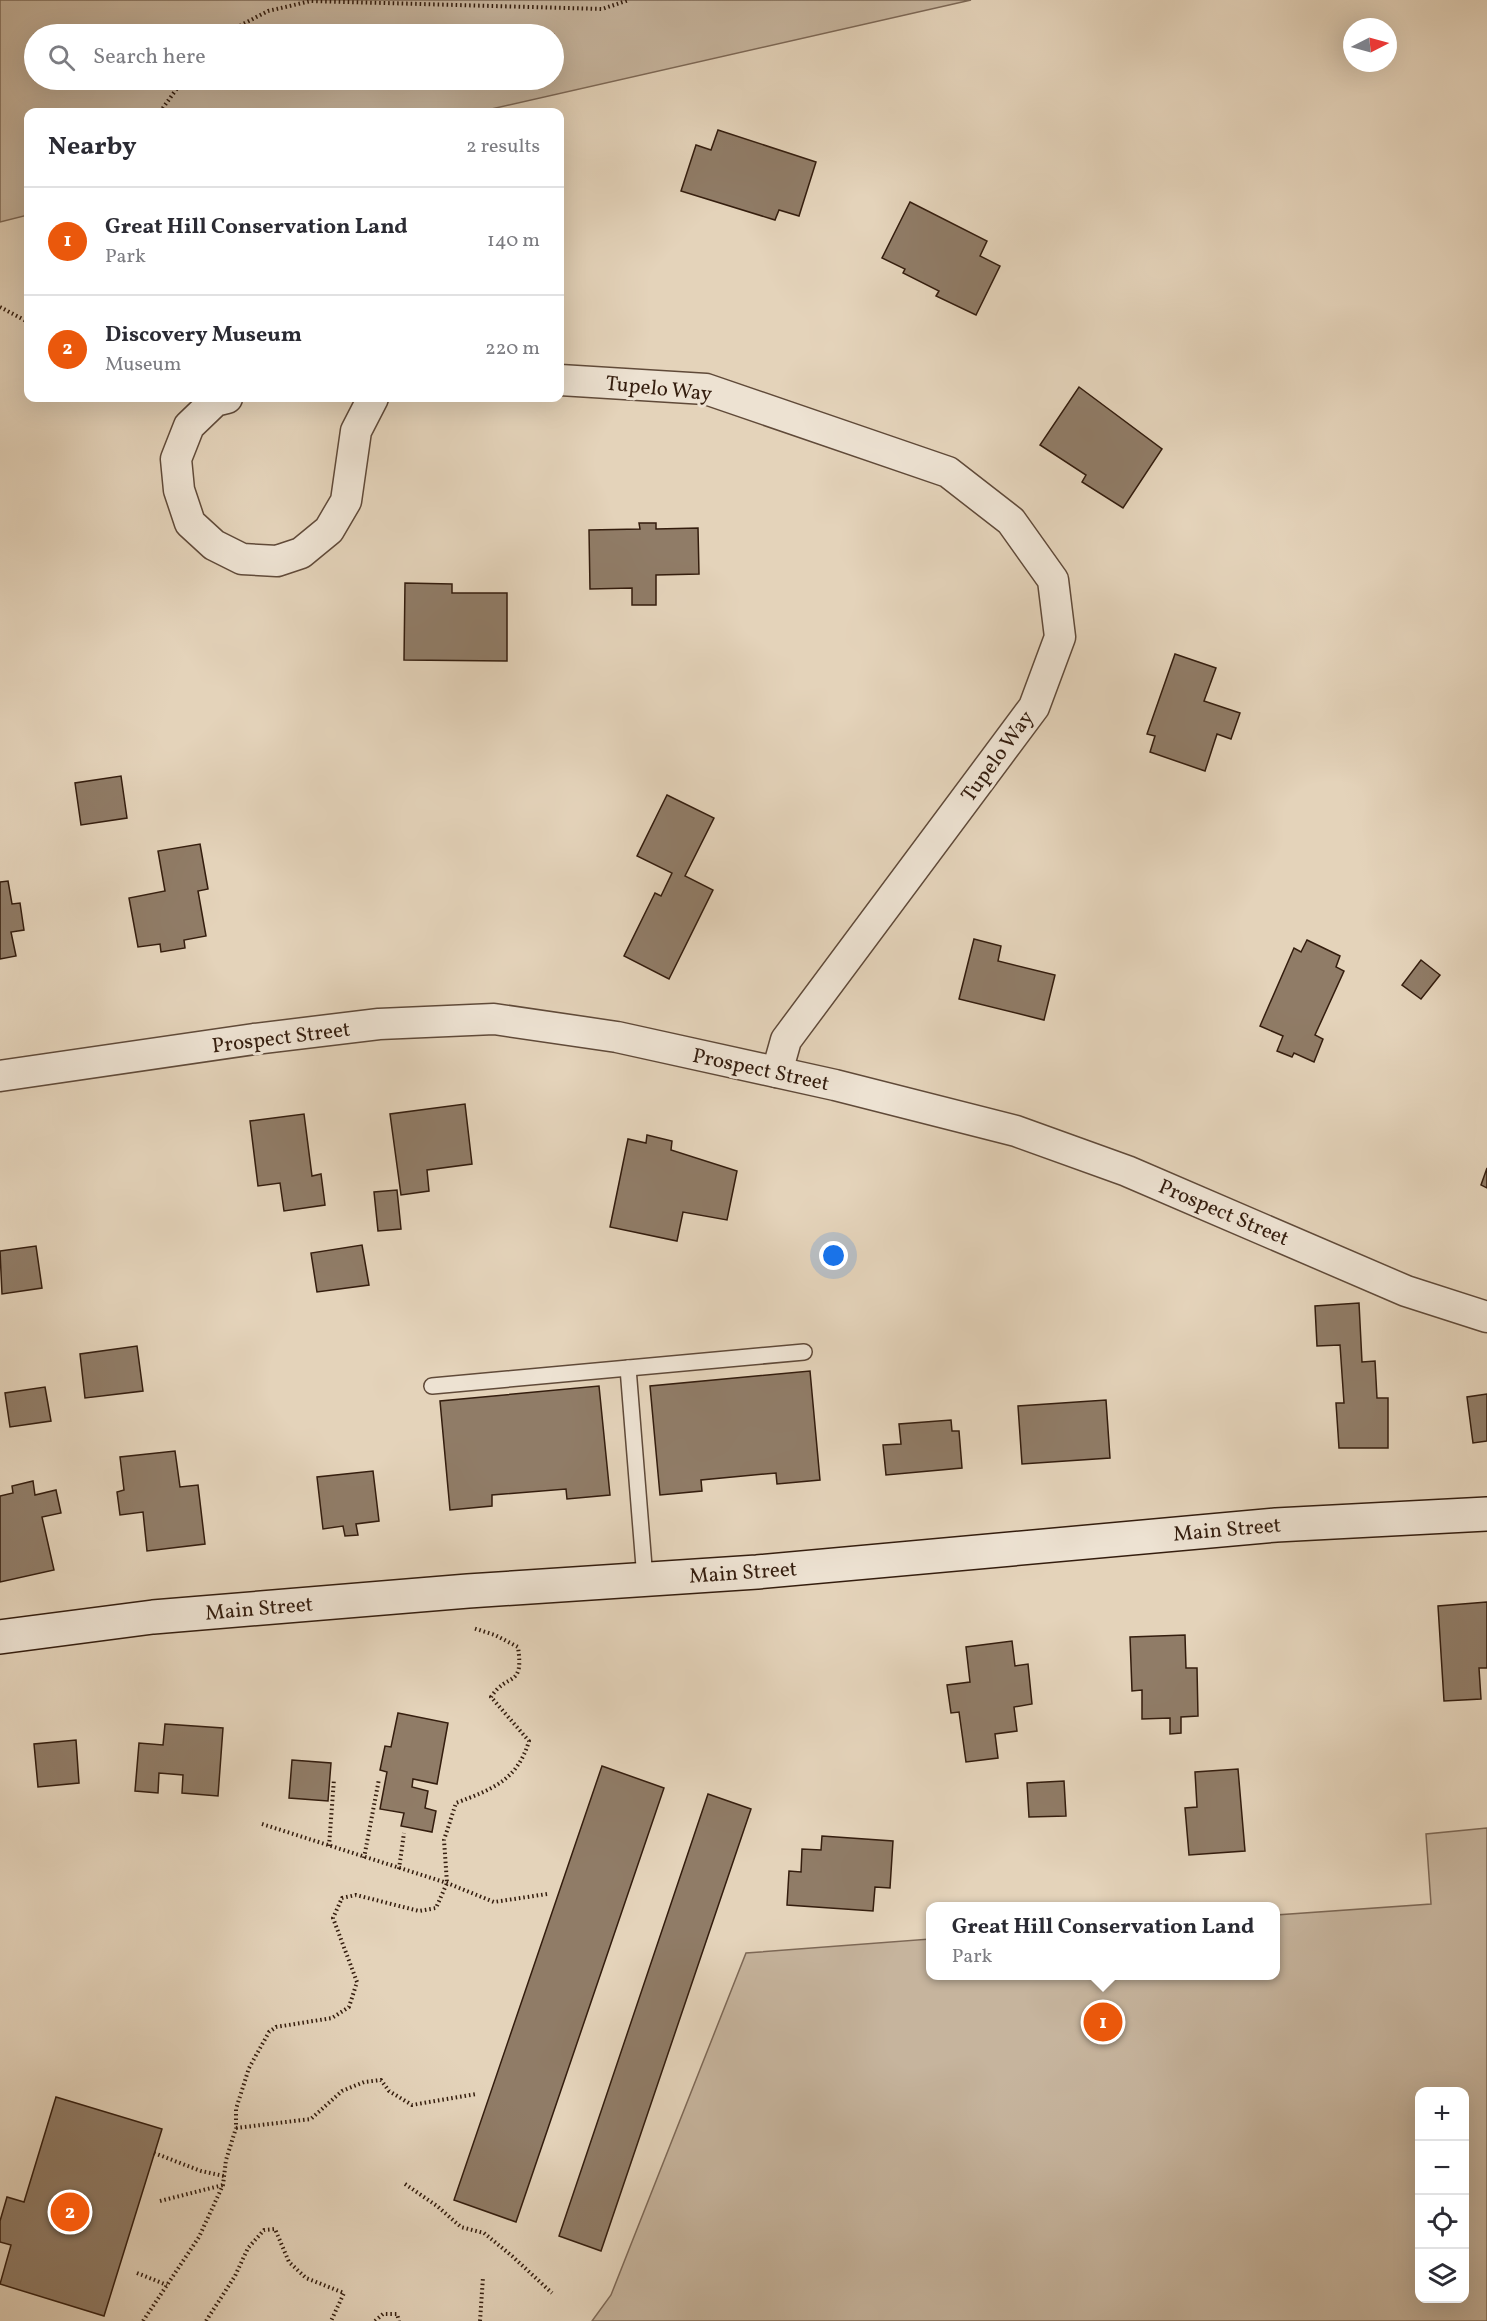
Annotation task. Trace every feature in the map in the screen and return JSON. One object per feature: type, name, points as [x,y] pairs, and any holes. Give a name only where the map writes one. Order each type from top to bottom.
[{"type":"main road","name":"Main Street","points":[[0,1637],[176,1615],[486,1589],[757,1572],[1276,1525],[1487,1514]]},
{"type":"street","name":"Tupelo Way","points":[[564,380],[706,389],[948,472],[1011,521],[1053,580],[1060,637],[1034,707],[786,1040],[777,1072]]},
{"type":"street","points":[[215,402],[189,426],[176,459],[178,490],[190,523],[214,545],[242,559],[277,561],[301,554],[328,530],[346,501],[356,431],[371,402]]},
{"type":"street","name":"Prospect Street","points":[[0,1076],[255,1039],[379,1024],[494,1019],[617,1037],[835,1085],[1016,1131],[1126,1170],[1406,1291],[1487,1317]]},
{"type":"lane","points":[[432,1386],[804,1352]]},
{"type":"lane","points":[[628,1368],[645,1579]]},
{"type":"path","points":[[243,24],[268,11],[311,1],[602,9],[629,0]]},
{"type":"path","points":[[163,108],[176,90]]},
{"type":"path","points":[[0,307],[24,320]]},
{"type":"path","points":[[143,2321],[199,2237],[224,2185],[226,2160],[236,2128],[236,2109],[249,2067],[269,2032],[276,2027],[332,2018],[349,2007],[357,1982],[333,1918],[342,1898],[356,1895],[419,1911],[436,1908],[447,1884],[444,1840],[456,1803],[505,1781],[524,1759],[529,1741],[491,1697],[496,1689],[516,1677],[521,1665],[518,1647],[495,1635],[469,1627]]},
{"type":"path","points":[[329,1846],[334,1779]]},
{"type":"path","points":[[364,1858],[379,1779]]},
{"type":"path","points":[[262,1824],[447,1884],[494,1902],[547,1894]]},
{"type":"path","points":[[399,1869],[404,1833]]},
{"type":"path","points":[[236,2128],[311,2119],[342,2091],[364,2082],[381,2080],[389,2091],[412,2105],[476,2094]]},
{"type":"path","points":[[154,2153],[201,2171],[224,2176]]},
{"type":"path","points":[[405,2184],[437,2206],[461,2227],[484,2233],[552,2292]]},
{"type":"path","points":[[160,2201],[224,2185]]},
{"type":"path","points":[[206,2321],[235,2276],[248,2248],[264,2230],[274,2229],[289,2262],[306,2278],[344,2293],[332,2321]]},
{"type":"path","points":[[137,2273],[167,2286]]},
{"type":"path","points":[[480,2321],[483,2277]]},
{"type":"path","points":[[375,2321],[383,2314],[397,2313],[399,2321]]},
{"type":"shaded area","points":[[0,0],[971,0],[496,108],[24,108],[24,216],[0,222]]},
{"type":"shaded area","points":[[1487,1828],[1487,2321],[592,2321],[611,2295],[746,1953],[926,1939],[926,1980],[1280,1980],[1280,1915],[1431,1904],[1426,1834]]},
{"type":"building","points":[[718,130],[816,162],[799,216],[779,210],[775,220],[681,191],[696,145],[711,150]]},
{"type":"building","points":[[910,202],[987,241],[980,256],[1000,266],[976,315],[936,296],[939,291],[903,273],[905,269],[882,258]]},
{"type":"building","points":[[1079,387],[1162,449],[1123,508],[1082,482],[1086,475],[1040,445]]},
{"type":"building","points":[[639,523],[656,523],[656,529],[698,528],[699,574],[656,575],[656,605],[632,605],[632,588],[590,589],[589,530],[640,529]]},
{"type":"building","points":[[405,583],[452,584],[452,593],[507,593],[507,661],[404,660]]},
{"type":"building","points":[[1175,654],[1216,668],[1204,701],[1240,713],[1231,739],[1217,734],[1205,771],[1150,752],[1155,736],[1147,734]]},
{"type":"building","points":[[121,776],[127,818],[81,825],[75,783]]},
{"type":"building","points":[[667,795],[714,818],[685,876],[713,890],[669,979],[624,956],[655,893],[661,896],[672,873],[637,856]]},
{"type":"building","points":[[200,844],[208,889],[198,891],[206,936],[184,940],[185,948],[161,952],[160,944],[138,947],[129,898],[165,891],[158,851]]},
{"type":"building","points":[[8,881],[12,904],[20,903],[24,930],[11,932],[16,956],[0,959],[0,882]]},
{"type":"building","points":[[974,939],[1001,946],[998,961],[1055,975],[1044,1020],[959,999]]},
{"type":"building","points":[[1307,940],[1340,956],[1336,967],[1344,971],[1315,1035],[1323,1039],[1314,1062],[1294,1053],[1292,1057],[1277,1051],[1283,1036],[1260,1026],[1294,948],[1301,952]]},
{"type":"building","points":[[1421,960],[1440,975],[1421,999],[1402,985]]},
{"type":"building","points":[[465,1104],[472,1164],[427,1170],[429,1191],[401,1195],[390,1114]]},
{"type":"building","points":[[304,1114],[312,1176],[321,1174],[325,1205],[284,1211],[280,1183],[258,1186],[250,1121]]},
{"type":"building","points":[[647,1135],[672,1141],[671,1150],[737,1171],[727,1220],[683,1212],[677,1241],[610,1227],[628,1139],[646,1143]]},
{"type":"building","points":[[1487,1168],[1487,1188],[1481,1185]]},
{"type":"building","points":[[397,1190],[401,1229],[378,1231],[374,1192]]},
{"type":"building","points":[[362,1245],[369,1285],[317,1292],[311,1253]]},
{"type":"building","points":[[36,1246],[42,1288],[2,1294],[0,1251]]},
{"type":"building","points":[[1359,1303],[1362,1362],[1375,1361],[1377,1398],[1388,1398],[1388,1448],[1339,1448],[1336,1403],[1344,1403],[1340,1345],[1317,1346],[1315,1306]]},
{"type":"building","points":[[137,1346],[143,1391],[85,1398],[80,1354]]},
{"type":"building","points":[[810,1371],[820,1480],[777,1484],[776,1473],[701,1480],[702,1491],[660,1495],[650,1386]]},
{"type":"building","points":[[599,1386],[610,1495],[567,1499],[566,1489],[492,1495],[492,1506],[450,1510],[440,1401]]},
{"type":"building","points":[[45,1387],[51,1421],[10,1427],[5,1393]]},
{"type":"building","points":[[1487,1394],[1487,1441],[1473,1443],[1467,1397]]},
{"type":"building","points":[[1106,1400],[1110,1458],[1022,1464],[1018,1406]]},
{"type":"building","points":[[951,1420],[952,1431],[959,1431],[962,1468],[886,1475],[883,1445],[901,1444],[899,1424]]},
{"type":"building","points":[[175,1451],[180,1487],[198,1485],[205,1544],[147,1551],[143,1512],[120,1515],[117,1492],[124,1490],[120,1457]]},
{"type":"building","points":[[373,1471],[379,1521],[356,1524],[358,1535],[345,1536],[343,1526],[323,1529],[317,1477]]},
{"type":"building","points":[[33,1481],[35,1495],[56,1490],[61,1513],[42,1517],[54,1570],[0,1582],[0,1496],[13,1493],[12,1486]]},
{"type":"building","points":[[1487,1602],[1487,1668],[1479,1668],[1481,1699],[1444,1701],[1438,1606]]},
{"type":"building","points":[[1185,1635],[1186,1668],[1197,1668],[1198,1716],[1181,1717],[1181,1733],[1170,1734],[1170,1718],[1142,1719],[1142,1690],[1132,1691],[1130,1637]]},
{"type":"building","points":[[1012,1641],[1015,1666],[1028,1664],[1032,1704],[1014,1707],[1017,1731],[995,1734],[998,1758],[966,1762],[959,1712],[951,1713],[947,1685],[970,1682],[966,1647]]},
{"type":"building","points":[[398,1713],[448,1723],[437,1784],[413,1779],[412,1787],[428,1791],[425,1808],[436,1811],[432,1832],[401,1826],[404,1813],[380,1809],[387,1772],[380,1770],[385,1746],[391,1747]]},
{"type":"building","points":[[165,1724],[223,1728],[218,1796],[182,1793],[183,1775],[159,1773],[158,1793],[135,1791],[139,1743],[163,1745]]},
{"type":"building","points":[[76,1740],[79,1783],[38,1787],[34,1744]]},
{"type":"building","points":[[292,1760],[331,1763],[328,1801],[289,1798]]},
{"type":"building","points":[[602,1766],[664,1788],[516,2222],[454,2200]]},
{"type":"building","points":[[1238,1769],[1245,1851],[1189,1855],[1185,1808],[1197,1807],[1195,1772]]},
{"type":"building","points":[[1064,1781],[1066,1816],[1029,1817],[1027,1783]]},
{"type":"building","points":[[708,1794],[751,1809],[601,2251],[559,2236]]},
{"type":"building","points":[[822,1836],[893,1841],[890,1888],[875,1887],[873,1911],[787,1905],[789,1871],[801,1872],[802,1849],[821,1850]]},
{"type":"building","points":[[56,2097],[162,2129],[104,2316],[0,2284],[11,2245],[0,2242],[0,2221],[7,2197],[24,2202]]},
{"type":"place","name":"Great Hill Conservation Land","points":[[1103,2022]]},
{"type":"place","name":"Discovery Museum","points":[[70,2212]]}]
